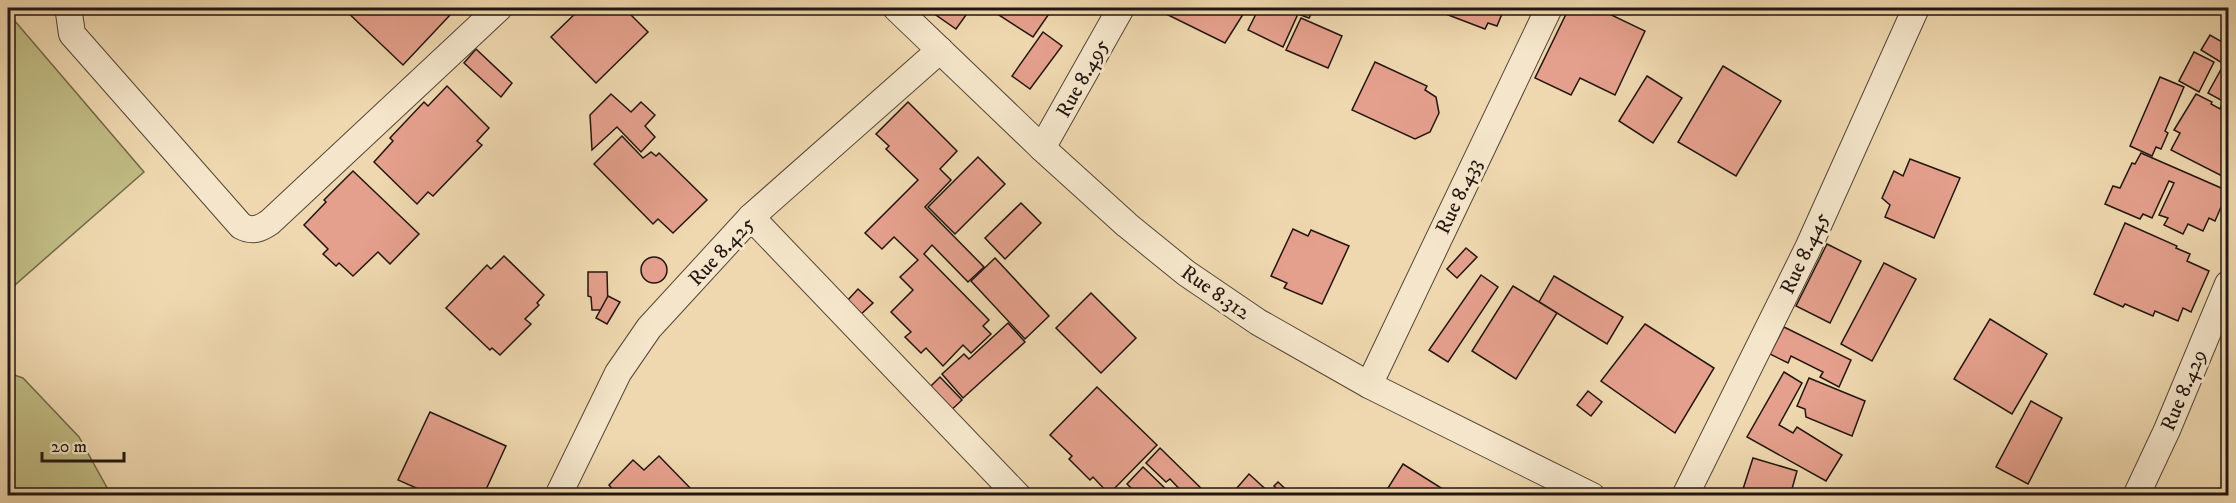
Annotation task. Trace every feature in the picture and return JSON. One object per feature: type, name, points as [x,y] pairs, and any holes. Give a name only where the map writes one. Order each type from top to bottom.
[{"type":"street","points":[[70,8],[72,34],[241,225],[249,230],[261,228],[270,222],[499,8]]},
{"type":"street","name":"Rue 8.312","points":[[896,8],[1042,148],[1127,225],[1186,273],[1258,322],[1369,386],[1592,495]]},
{"type":"street","name":"Rue 8.495","points":[[1042,148],[1121,8]]},
{"type":"street","name":"Rue 8.433","points":[[1369,386],[1549,8]]},
{"type":"street","name":"Rue 8.445","points":[[1685,495],[1808,248],[1916,8]]},
{"type":"street","name":"Rue 8.425","points":[[558,495],[618,373],[649,328],[751,217],[940,50]]},
{"type":"street","points":[[751,217],[1018,495]]},
{"type":"street","name":"Rue 8.429","points":[[2136,495],[2167,430],[2229,284]]},
{"type":"shaded area","points":[[8,13],[144,172],[8,291]]},
{"type":"shaded area","points":[[8,373],[23,378],[79,437],[111,495],[8,495]]},
{"type":"building","points":[[343,8],[442,8],[450,15],[403,65]]},
{"type":"building","points":[[581,8],[624,8],[648,32],[596,83],[551,37]]},
{"type":"building","points":[[941,8],[971,8],[956,29],[936,15]]},
{"type":"building","points":[[988,8],[1053,8],[1033,37]]},
{"type":"building","points":[[1154,8],[1247,8],[1225,43]]},
{"type":"building","points":[[1259,8],[1314,8],[1309,18],[1298,14],[1283,47],[1248,30]]},
{"type":"building","points":[[1430,8],[1504,9],[1497,26],[1488,23],[1485,29]]},
{"type":"building","points":[[1569,8],[1597,8],[1645,31],[1615,95],[1580,78],[1571,95],[1535,78]]},
{"type":"building","points":[[1301,18],[1342,36],[1328,68],[1286,50]]},
{"type":"building","points":[[2228,30],[2228,104],[2208,93],[2224,64],[2201,50],[2210,35],[2222,42]]},
{"type":"building","points":[[1043,32],[1062,46],[1030,89],[1012,76]]},
{"type":"building","points":[[476,49],[512,83],[501,97],[464,63]]},
{"type":"building","points":[[2194,52],[2214,62],[2199,92],[2179,81]]},
{"type":"building","points":[[1375,62],[1427,86],[1425,90],[1436,97],[1439,113],[1430,132],[1415,139],[1352,110]]},
{"type":"building","points":[[1723,66],[1781,101],[1736,176],[1678,142]]},
{"type":"building","points":[[1647,76],[1682,98],[1653,143],[1619,121]]},
{"type":"building","points":[[2160,77],[2184,87],[2165,131],[2168,133],[2161,149],[2156,147],[2152,156],[2130,146]]},
{"type":"building","points":[[447,86],[489,128],[477,141],[482,145],[433,196],[428,192],[417,204],[374,162],[393,141],[390,138],[424,102],[428,106]]},
{"type":"building","points":[[611,94],[631,112],[641,102],[655,115],[645,126],[655,137],[641,152],[617,127],[592,150],[590,115]]},
{"type":"building","points":[[2196,94],[2220,109],[2221,106],[2225,108],[2228,106],[2228,179],[2171,150],[2180,133],[2174,130]]},
{"type":"building","points":[[908,102],[957,151],[940,169],[951,180],[925,207],[984,267],[968,282],[932,245],[924,254],[989,320],[983,326],[991,334],[971,353],[963,345],[943,366],[926,348],[921,353],[905,337],[911,332],[891,312],[913,290],[900,277],[918,260],[894,237],[882,249],[865,233],[918,180],[886,149],[889,146],[876,134]]},
{"type":"building","points":[[622,136],[643,158],[651,152],[656,156],[659,153],[707,200],[673,233],[658,219],[653,224],[594,164]]},
{"type":"building","points":[[2141,153],[2228,191],[2215,221],[2209,218],[2203,231],[2188,224],[2183,234],[2164,225],[2168,218],[2159,215],[2174,183],[2169,181],[2152,218],[2143,214],[2140,219],[2105,204],[2113,186],[2120,188],[2132,163],[2135,164]]},
{"type":"building","points":[[978,157],[1005,184],[955,234],[928,207]]},
{"type":"building","points":[[1910,159],[1960,178],[1934,238],[1885,217],[1890,205],[1882,198],[1894,171],[1903,176]]},
{"type":"building","points":[[353,171],[419,234],[390,264],[378,252],[353,276],[339,263],[336,266],[323,254],[328,249],[304,225],[326,202],[324,200]]},
{"type":"building","points":[[1021,203],[1041,223],[1005,259],[985,238]]},
{"type":"building","points":[[2125,223],[2177,246],[2176,248],[2190,254],[2187,261],[2209,271],[2191,312],[2183,308],[2178,321],[2155,311],[2153,316],[2125,304],[2123,307],[2094,294]]},
{"type":"building","points":[[1293,229],[1308,236],[1311,230],[1349,246],[1322,304],[1284,288],[1287,283],[1271,276]]},
{"type":"building","points":[[1827,244],[1861,261],[1830,323],[1796,306]]},
{"type":"building","points":[[1466,248],[1477,257],[1457,278],[1447,269]]},
{"type":"building","points":[[504,256],[544,295],[537,303],[539,305],[525,319],[531,324],[500,355],[492,348],[490,350],[446,308],[487,265],[491,269]]},
{"type":"building","points":[[654,257],[663,261],[667,270],[663,279],[654,283],[645,279],[641,270],[645,261]]},
{"type":"building","points":[[995,258],[1049,316],[1025,339],[971,281]]},
{"type":"building","points":[[1884,263],[1916,279],[1872,361],[1841,344]]},
{"type":"building","points":[[588,272],[607,272],[608,310],[592,310],[591,297],[588,296]]},
{"type":"building","points":[[1481,275],[1498,287],[1448,362],[1429,350]]},
{"type":"building","points":[[1554,276],[1623,317],[1607,344],[1539,302]]},
{"type":"building","points":[[1513,286],[1557,313],[1516,379],[1472,351]]},
{"type":"building","points":[[858,289],[873,303],[859,316],[846,302]]},
{"type":"building","points":[[1091,293],[1136,338],[1101,373],[1056,328]]},
{"type":"building","points":[[608,296],[620,302],[607,324],[596,318]]},
{"type":"building","points":[[1990,319],[2047,354],[2012,414],[1954,379]]},
{"type":"building","points":[[1008,323],[1025,342],[963,398],[942,374],[964,354],[969,359]]},
{"type":"building","points":[[1645,324],[1714,368],[1675,433],[1601,381]]},
{"type":"building","points":[[1784,327],[1851,360],[1839,387],[1820,377],[1823,372],[1791,356],[1788,363],[1770,354]]},
{"type":"building","points":[[1784,372],[1802,383],[1779,425],[1793,433],[1797,427],[1842,455],[1826,481],[1747,437]]},
{"type":"building","points":[[940,377],[962,400],[946,415],[925,392]]},
{"type":"building","points":[[1809,378],[1865,401],[1852,436],[1806,417],[1805,409],[1797,406]]},
{"type":"building","points":[[1097,387],[1157,445],[1109,494],[1093,477],[1090,480],[1069,459],[1072,456],[1050,435]]},
{"type":"building","points":[[1588,391],[1602,402],[1591,416],[1577,405]]},
{"type":"building","points":[[2031,401],[2062,418],[2028,484],[1996,467]]},
{"type":"building","points":[[430,412],[506,446],[483,496],[434,496],[398,480]]},
{"type":"building","points":[[1160,448],[1209,496],[1186,496],[1170,479],[1166,482],[1146,463]]},
{"type":"building","points":[[659,456],[695,493],[693,496],[618,496],[609,485],[633,460],[644,470]]},
{"type":"building","points":[[1753,458],[1797,471],[1790,496],[1764,496],[1743,489]]},
{"type":"building","points":[[1403,464],[1446,491],[1443,496],[1383,496]]},
{"type":"building","points":[[1143,467],[1173,496],[1139,496],[1127,484]]},
{"type":"building","points":[[1249,474],[1273,496],[1230,496]]},
{"type":"building","points":[[1278,482],[1293,496],[1284,496],[1274,486]]}]
